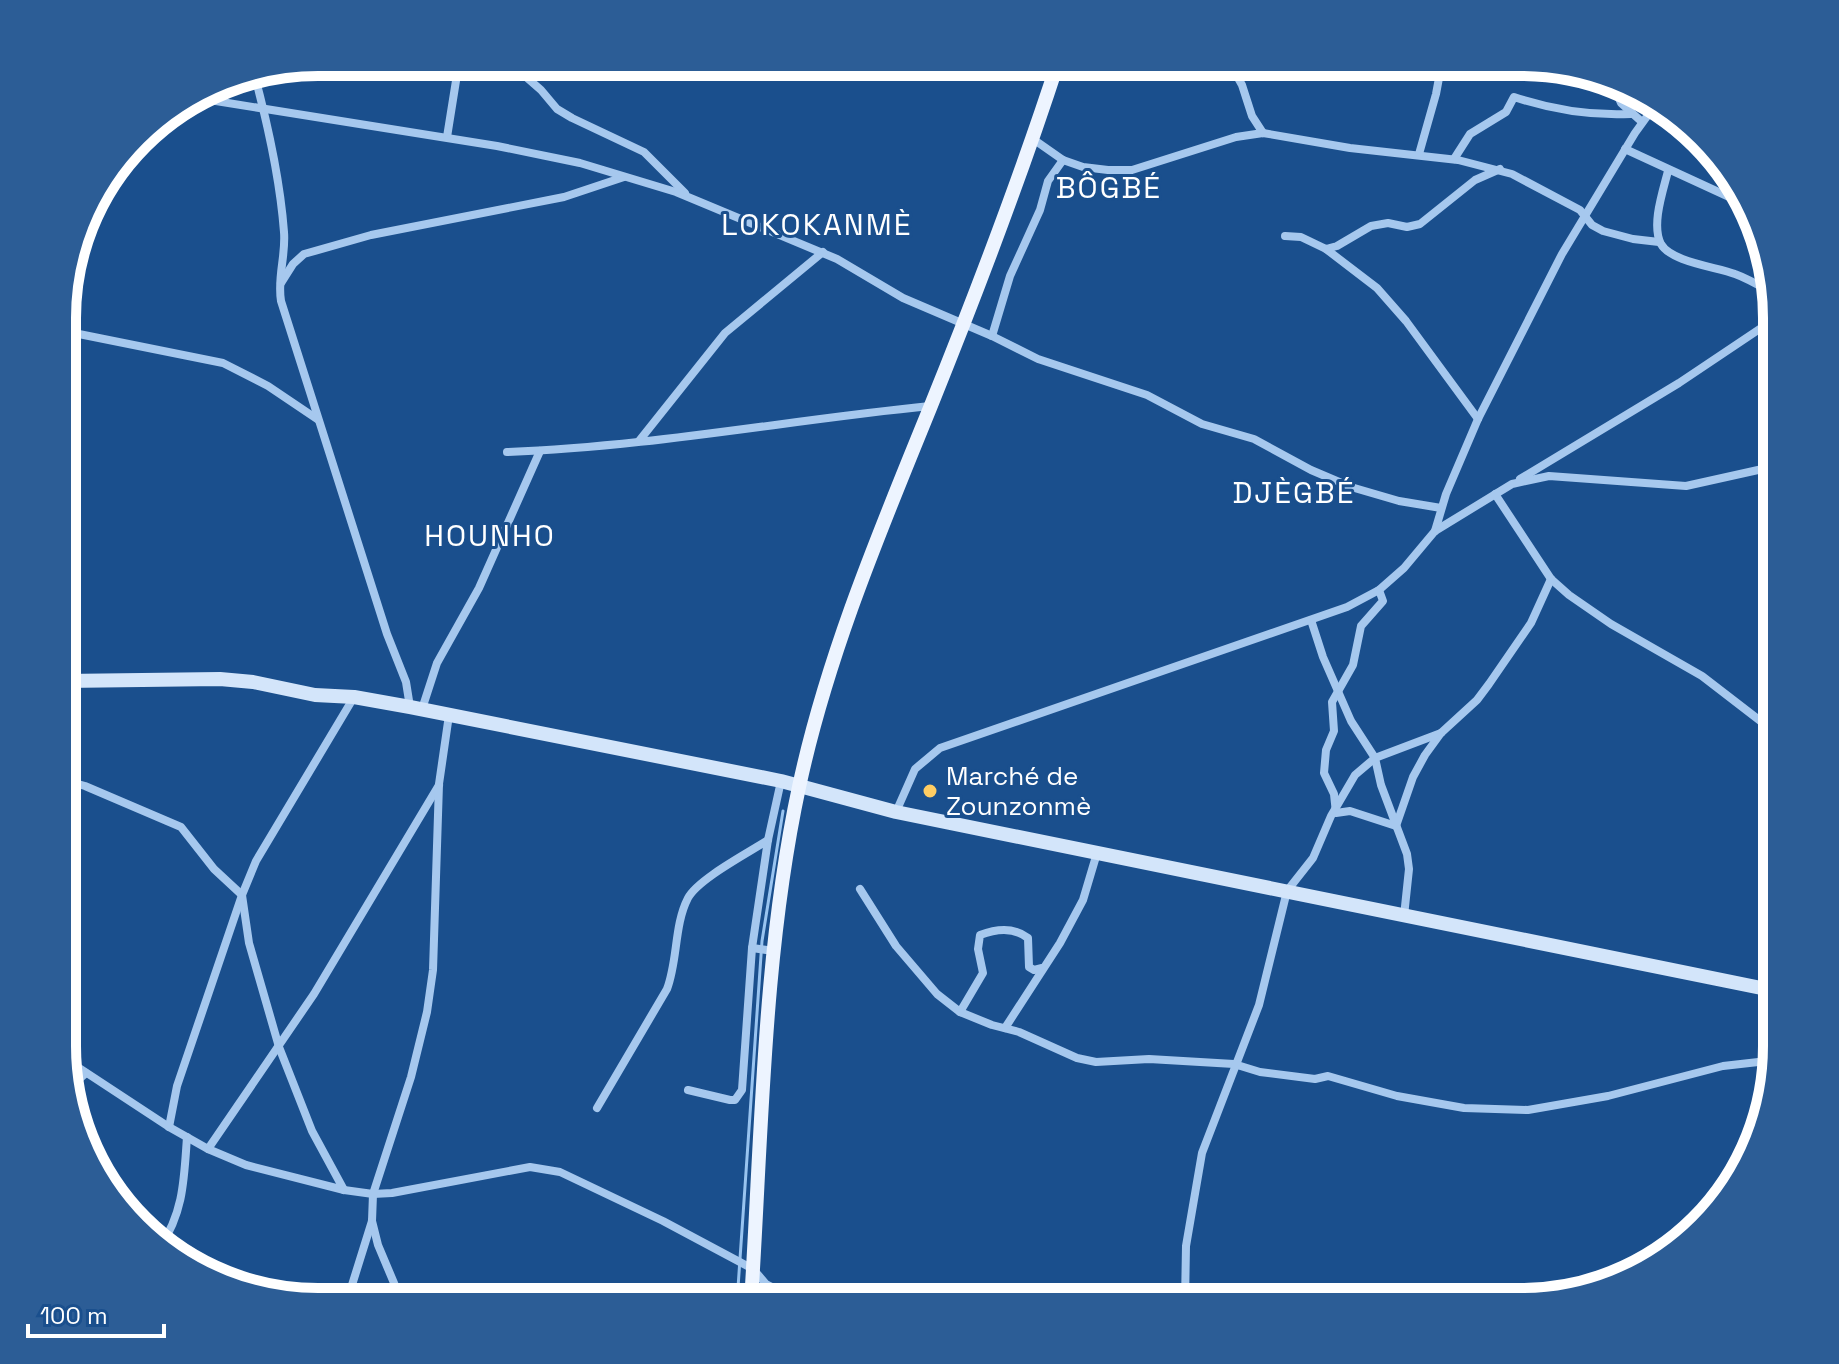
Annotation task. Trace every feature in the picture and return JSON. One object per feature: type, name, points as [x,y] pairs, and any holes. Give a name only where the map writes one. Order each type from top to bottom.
[{"type":"main road","points":[[752,1287],[762,949],[799,787],[860,583],[963,324],[1053,77]]},
{"type":"street","points":[[447,137],[457,76]]},
{"type":"street","points":[[525,76],[557,109],[644,152],[689,196]]},
{"type":"street","points":[[1237,77],[1252,116],[1263,133]]},
{"type":"street","points":[[1419,154],[1439,77]]},
{"type":"street","points":[[257,84],[280,192],[285,233],[279,287],[387,634],[416,708]]},
{"type":"street","points":[[1454,159],[1470,134],[1506,112],[1514,97],[1568,111],[1631,114]]},
{"type":"street","points":[[1618,97],[1631,114],[1642,122]]},
{"type":"street","points":[[213,100],[447,137],[580,163],[689,196],[823,252],[903,298],[1049,363],[1147,395],[1202,424],[1254,439],[1311,470],[1351,487],[1399,501],[1441,508]]},
{"type":"street","points":[[1435,531],[1441,508],[1478,419],[1556,266],[1649,113]]},
{"type":"street","points":[[1033,139],[1063,160],[1083,167],[1119,171],[1132,170],[1236,137],[1263,133],[1350,148],[1454,159],[1501,169],[1585,215],[1592,225],[1608,233],[1659,242],[1674,255],[1740,276],[1760,287]]},
{"type":"street","points":[[1625,149],[1732,199]]},
{"type":"street","points":[[992,336],[1010,276],[1040,210],[1048,181],[1063,160]]},
{"type":"street","points":[[1326,249],[1371,226],[1388,223],[1407,227],[1420,224],[1475,180],[1501,169]]},
{"type":"street","points":[[1659,242],[1660,203],[1668,171]]},
{"type":"street","points":[[279,287],[293,264],[304,254],[371,235],[564,197],[624,176]]},
{"type":"street","points":[[1285,236],[1301,237],[1326,249],[1377,288],[1406,321],[1478,419]]},
{"type":"street","points":[[639,441],[725,333],[823,252]]},
{"type":"street","points":[[896,812],[915,769],[940,748],[1311,620],[1347,607],[1379,590],[1404,568],[1435,531],[1679,383],[1762,327]]},
{"type":"street","points":[[76,333],[223,363],[268,386],[318,420]]},
{"type":"street","points":[[507,452],[639,441],[930,406]]},
{"type":"street","points":[[416,708],[479,588],[540,451]]},
{"type":"street","points":[[1512,484],[1549,476],[1686,486],[1762,469]]},
{"type":"street","points":[[1495,494],[1551,579],[1569,595],[1611,624],[1702,676],[1762,722]]},
{"type":"street","points":[[1396,826],[1413,777],[1441,733],[1477,700],[1489,684],[1531,623],[1551,579]]},
{"type":"street","points":[[1379,590],[1383,601],[1361,626],[1353,665],[1332,702],[1334,731],[1326,750],[1324,773],[1334,794],[1336,813],[1350,811],[1396,826]]},
{"type":"street","points":[[1311,620],[1323,657],[1351,721],[1375,758],[1381,785],[1407,854],[1409,869],[1404,916]]},
{"type":"street","points":[[76,681],[220,679],[416,708],[781,781],[896,812],[1762,988]]},
{"type":"street","points":[[169,1127],[177,1086],[256,861],[354,697]]},
{"type":"street","points":[[351,1287],[372,1221],[373,1194],[411,1077],[427,1012],[433,970],[439,784],[449,715]]},
{"type":"street","points":[[1334,731],[1351,721]]},
{"type":"street","points":[[1185,1288],[1192,1200],[1202,1153],[1259,1005],[1287,891],[1313,858],[1355,775],[1375,758],[1441,733]]},
{"type":"street","points":[[688,1090],[735,1100],[742,1090],[762,949],[768,840],[781,781]]},
{"type":"street","points":[[77,784],[181,827],[214,869],[242,895],[249,943],[279,1047],[312,1131],[344,1190]]},
{"type":"street","points":[[208,1149],[314,994],[439,784]]},
{"type":"street","points":[[597,1108],[667,989],[690,894],[708,878],[768,840]]},
{"type":"street","points":[[1005,1028],[1060,943],[1083,900],[1097,853]]},
{"type":"street","points":[[860,889],[896,946],[937,994],[960,1012],[1037,1039],[1066,1054],[1096,1062],[1149,1059],[1234,1064],[1260,1072],[1315,1079],[1328,1076],[1397,1096],[1464,1108],[1528,1110],[1620,1094],[1723,1066],[1762,1062]]},
{"type":"street","points":[[960,1012],[983,973],[978,949],[980,935],[994,930],[1021,932],[1028,938],[1029,967],[1034,970],[1042,968]]},
{"type":"street","points":[[78,1067],[208,1149],[267,1173],[344,1190],[392,1193],[483,1174],[540,1167],[560,1172],[663,1221],[753,1269],[771,1287]]},
{"type":"street","points":[[79,1079],[86,1073]]},
{"type":"street","points":[[167,1235],[178,1217],[187,1137]]},
{"type":"street","points":[[372,1221],[378,1245],[396,1287]]},
{"type":"waterway","points":[[738,1287],[762,941],[783,811]]},
{"type":"place","name":"Marché de Zounzonmè","points":[[930,791]]},
{"type":"district","name":"BÔGBÉ","points":[[1109,187]]},
{"type":"district","name":"LOKOKANMÈ","points":[[817,224]]},
{"type":"district","name":"DJÈGBÉ","points":[[1294,492]]},
{"type":"district","name":"HOUNHO","points":[[490,535]]}]
